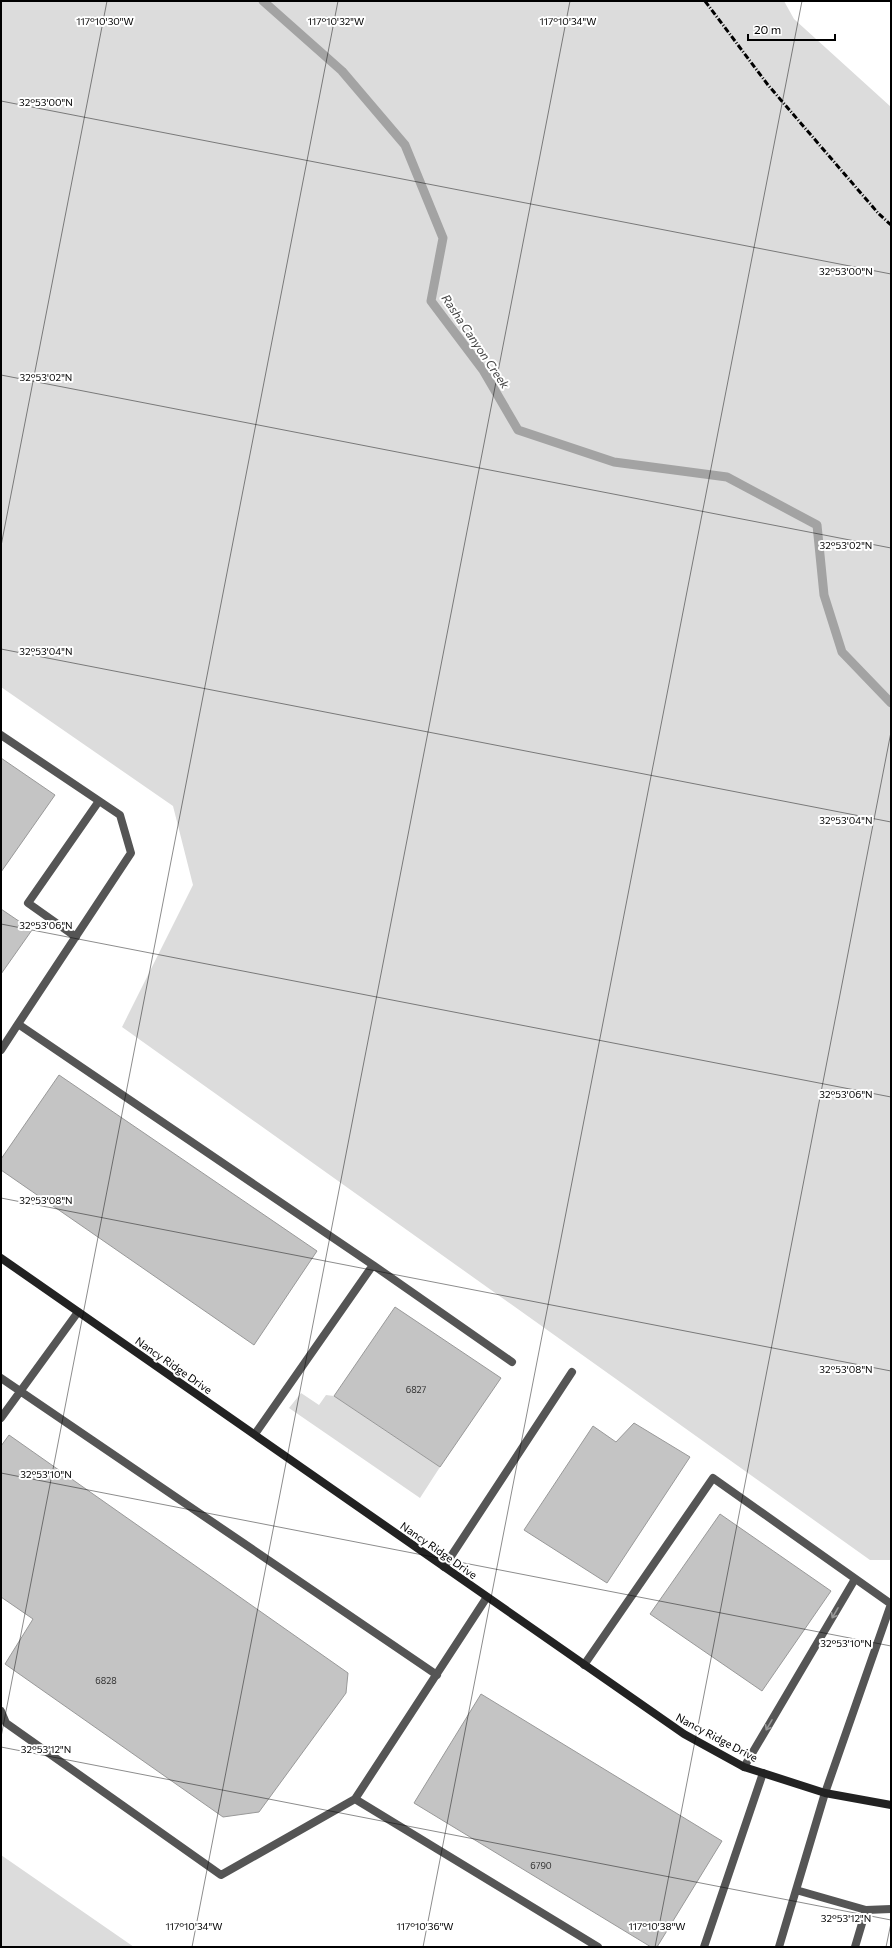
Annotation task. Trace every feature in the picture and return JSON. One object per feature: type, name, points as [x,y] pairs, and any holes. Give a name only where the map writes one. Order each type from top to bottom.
[{"type":"street","name":"Nancy Ridge Drive","points":[[1,1258],[684,1734],[744,1767],[825,1793],[891,1805]]},
{"type":"lane","points":[[1,735],[120,815],[131,853],[1,1050]]},
{"type":"lane","points":[[76,937],[28,904],[99,801]]},
{"type":"lane","points":[[18,1024],[373,1265],[512,1362]]},
{"type":"lane","points":[[255,1434],[373,1265]]},
{"type":"lane","points":[[1,1418],[78,1312]]},
{"type":"lane","points":[[444,1567],[572,1372]]},
{"type":"lane","points":[[1,1378],[437,1674]]},
{"type":"lane","points":[[584,1664],[712,1478],[891,1604],[825,1793],[780,1947]]},
{"type":"lane","points":[[744,1767],[855,1579]]},
{"type":"lane","points":[[1,1711],[6,1723],[221,1875],[355,1799],[487,1597]]},
{"type":"lane","points":[[704,1947],[763,1773]]},
{"type":"lane","points":[[355,1799],[598,1947]]},
{"type":"lane","points":[[796,1890],[866,1910],[891,1909]]},
{"type":"lane","points":[[855,1947],[866,1910]]},
{"type":"shaded area","points":[[1,1],[784,1],[794,19],[891,107],[891,1560],[870,1560],[122,1027],[193,885],[173,806],[1,687]]},
{"type":"shaded area","points":[[301,1393],[319,1405],[326,1395],[334,1396],[440,1467],[420,1498],[289,1408]]},
{"type":"shaded area","points":[[1,1855],[134,1947],[1,1947]]},
{"type":"building","points":[[1,758],[55,795],[1,872]]},
{"type":"building","points":[[1,909],[32,930],[1,974]]},
{"type":"building","points":[[59,1075],[317,1251],[254,1345],[1,1170],[1,1159]]},
{"type":"building","points":[[395,1307],[501,1378],[440,1467],[334,1396]]},
{"type":"building","points":[[634,1423],[690,1457],[607,1583],[524,1530],[593,1426],[616,1442]]},
{"type":"building","points":[[9,1435],[348,1673],[346,1693],[259,1812],[223,1817],[5,1664],[33,1619],[1,1597],[1,1446]]},
{"type":"building","points":[[720,1514],[831,1591],[762,1691],[650,1614]]},
{"type":"building","points":[[481,1694],[722,1841],[657,1947],[651,1947],[414,1803]]},
{"type":"waterway","name":"Rasha Canyon Creek","points":[[263,1],[342,71],[405,145],[443,238],[431,301],[483,370],[518,430],[614,462],[727,477],[817,525],[824,595],[842,652],[891,703]]},
{"type":"railway","points":[[705,1],[768,85],[878,213],[891,225]]}]
